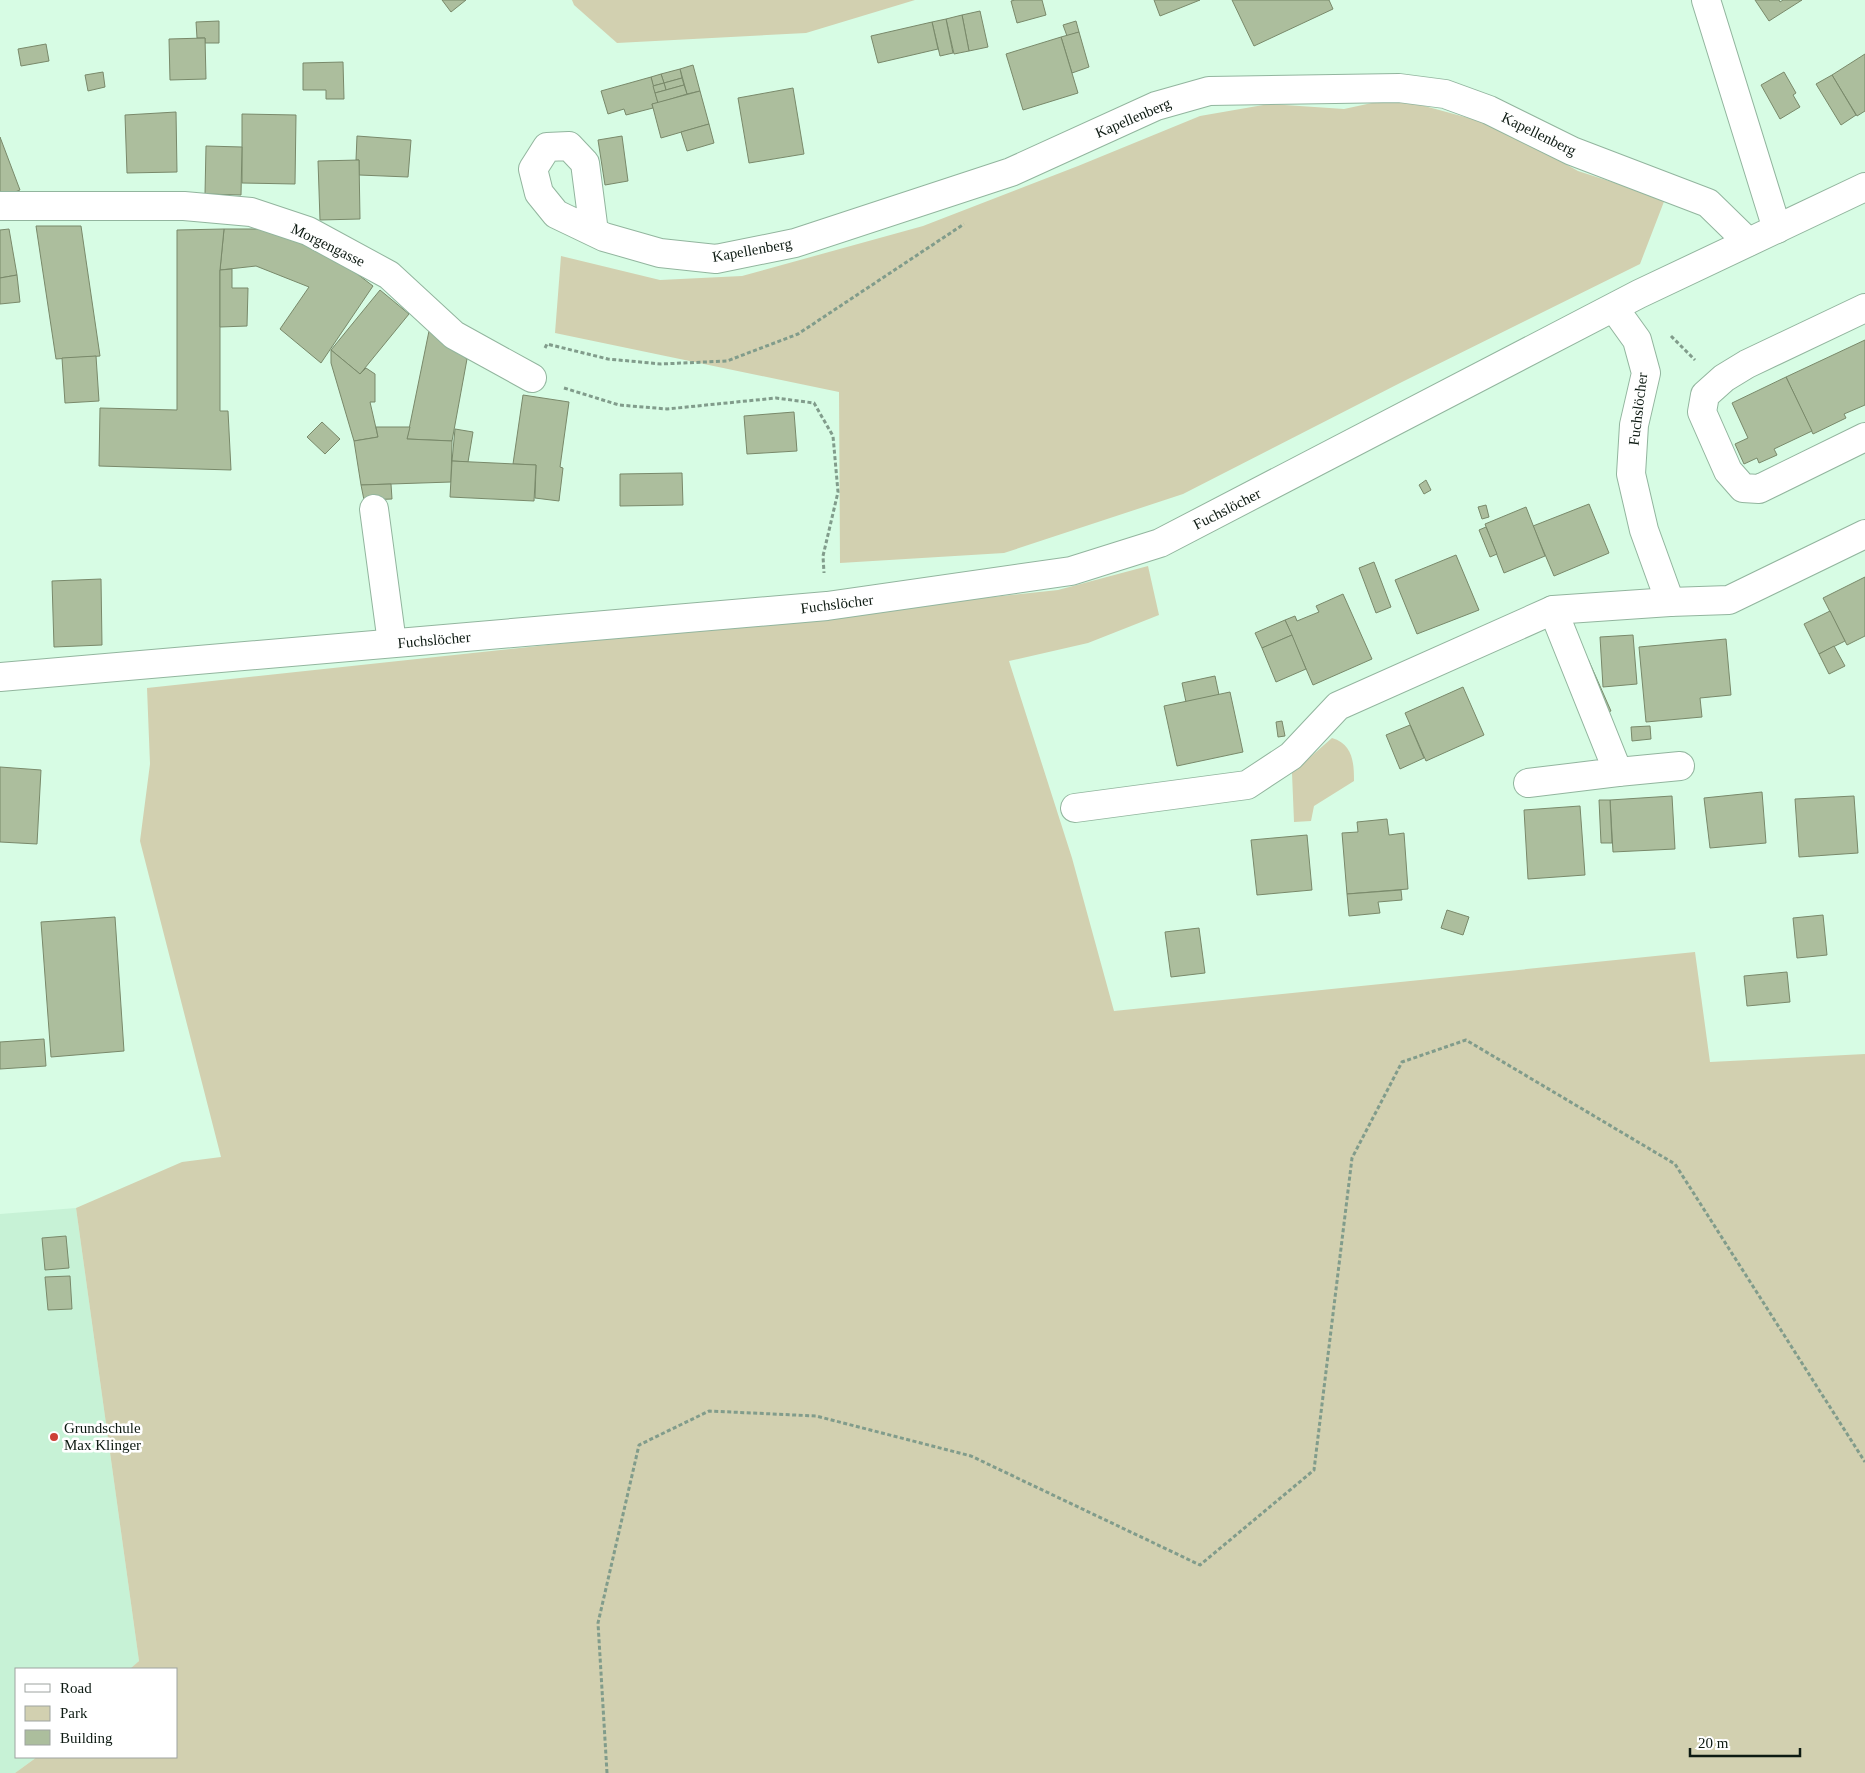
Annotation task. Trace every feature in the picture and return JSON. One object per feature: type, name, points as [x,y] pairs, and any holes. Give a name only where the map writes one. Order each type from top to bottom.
[{"type":"street","points":[[1706,0],[1777,229]]},
{"type":"street","name":"Kapellenberg","points":[[594,232],[604,237],[660,252],[716,260],[795,243],[1011,172],[1156,106],[1209,91],[1399,88],[1445,94],[1480,107],[1572,151],[1708,203],[1748,242]]},
{"type":"street","name":"Fuchslöcher","points":[[0,677],[827,606],[1071,571],[1160,543],[1639,294],[1865,187]]},
{"type":"street","name":"Morgengasse","points":[[0,206],[184,206],[251,212],[308,232],[389,275],[454,336],[532,378]]},
{"type":"street","name":"Fuchslöcher","points":[[1614,308],[1637,340],[1646,373],[1634,426],[1631,474],[1644,530],[1670,602]]},
{"type":"street","points":[[1865,308],[1747,364],[1724,378],[1705,395],[1702,412],[1728,471],[1743,488],[1759,489],[1865,437]]},
{"type":"street","points":[[374,509],[392,643]]},
{"type":"street","points":[[1075,808],[1247,785],[1291,756],[1338,706],[1553,610],[1728,600],[1865,534]]},
{"type":"street","points":[[1553,610],[1618,772]]},
{"type":"street","points":[[1528,783],[1680,766]]},
{"type":"path","points":[[547,344],[608,359],[661,364],[727,361],[798,334],[971,219]]},
{"type":"path","points":[[1669,334],[1695,360],[1724,378]]},
{"type":"path","points":[[532,378],[619,405],[667,409],[776,398],[814,403],[833,436],[838,492],[823,556],[827,606]]},
{"type":"path","points":[[607,1773],[598,1623],[639,1445],[709,1411],[816,1416],[971,1456],[1200,1565],[1314,1470],[1352,1158],[1402,1062],[1466,1040],[1675,1164],[1865,1462]]},
{"type":"shaded area","name":"Grundschule Max Klinger","points":[[76,1208],[139,1661],[132,1668],[15,1668],[15,1758],[46,1758],[34,1759],[15,1773],[0,1773],[0,1214]]},
{"type":"green space","points":[[572,0],[915,0],[806,33],[617,43],[574,5]]},
{"type":"green space","points":[[1395,98],[1498,126],[1578,171],[1665,199],[1640,264],[1402,382],[1183,494],[1004,553],[840,563],[839,392],[555,333],[561,256],[660,280],[742,276],[923,226],[1200,116],[1269,104],[1344,109]]},
{"type":"green space","points":[[1148,566],[1159,615],[1088,643],[1009,661],[1072,858],[1114,1011],[1695,952],[1710,1062],[1865,1054],[1865,1773],[15,1773],[36,1758],[178,1758],[178,1668],[131,1668],[139,1661],[76,1208],[182,1162],[221,1157],[140,841],[150,764],[147,688],[1058,590]]},
{"type":"green space","points":[[1332,738],[1348,749],[1353,761],[1354,781],[1314,806],[1311,821],[1294,822],[1292,773]]},
{"type":"building","points":[[442,0],[466,0],[451,12]]},
{"type":"building","points":[[1042,0],[1046,15],[1017,23],[1011,1]]},
{"type":"building","points":[[1154,0],[1200,0],[1160,16]]},
{"type":"building","points":[[1232,0],[1329,0],[1333,9],[1254,46]]},
{"type":"building","points":[[1755,0],[1779,0],[1780,2],[1783,0],[1802,0],[1769,21]]},
{"type":"building","points":[[980,11],[988,47],[969,51],[962,15]]},
{"type":"building","points":[[962,15],[969,51],[954,54],[946,19]]},
{"type":"building","points":[[946,19],[953,53],[940,56],[932,22]]},
{"type":"building","points":[[219,21],[219,43],[205,43],[205,38],[197,38],[196,22]]},
{"type":"building","points":[[1076,21],[1079,32],[1067,36],[1063,25]]},
{"type":"building","points":[[932,22],[938,49],[878,63],[871,36]]},
{"type":"building","points":[[1079,32],[1089,67],[1072,73],[1061,37]]},
{"type":"building","points":[[1061,37],[1078,93],[1023,110],[1006,54]]},
{"type":"building","points":[[205,38],[206,79],[170,80],[169,39]]},
{"type":"building","points":[[46,44],[49,61],[21,66],[18,49]]},
{"type":"building","points":[[1865,54],[1865,111],[1857,116],[1832,75]]},
{"type":"building","points":[[343,62],[344,99],[326,99],[326,90],[303,90],[303,63]]},
{"type":"building","points":[[693,65],[700,91],[687,94],[680,69]]},
{"type":"building","points":[[680,69],[682,78],[664,83],[661,74]]},
{"type":"building","points":[[103,72],[105,87],[88,91],[85,75]]},
{"type":"building","points":[[1784,72],[1796,93],[1793,95],[1800,107],[1780,119],[1761,85]]},
{"type":"building","points":[[661,74],[664,83],[653,86],[651,77]]},
{"type":"building","points":[[1832,75],[1856,115],[1841,125],[1816,84]]},
{"type":"building","points":[[651,77],[658,103],[652,104],[653,108],[626,115],[624,109],[608,114],[601,91]]},
{"type":"building","points":[[682,78],[684,85],[666,90],[664,83]]},
{"type":"building","points":[[664,83],[666,90],[655,93],[653,86]]},
{"type":"building","points":[[684,85],[687,94],[658,103],[655,93]]},
{"type":"building","points":[[793,88],[804,154],[749,163],[738,98]]},
{"type":"building","points":[[700,91],[709,124],[661,138],[652,104]]},
{"type":"building","points":[[176,112],[177,172],[127,173],[125,115]]},
{"type":"building","points":[[242,114],[296,115],[295,184],[242,183]]},
{"type":"building","points":[[709,124],[714,143],[687,151],[681,132]]},
{"type":"building","points":[[357,136],[411,140],[408,177],[359,175],[359,160],[356,160]]},
{"type":"building","points":[[622,136],[628,181],[605,185],[598,140]]},
{"type":"building","points":[[0,137],[20,190],[0,198]]},
{"type":"building","points":[[206,146],[242,147],[241,195],[205,194]]},
{"type":"building","points":[[359,160],[360,219],[320,220],[318,161]]},
{"type":"building","points":[[36,226],[81,226],[100,356],[56,359]]},
{"type":"building","points":[[9,229],[17,275],[0,278],[0,230]]},
{"type":"building","points":[[224,229],[265,229],[335,257],[373,286],[321,363],[280,329],[309,287],[256,266],[220,270]]},
{"type":"building","points":[[224,229],[220,270],[220,411],[228,411],[231,470],[99,466],[100,408],[177,410],[177,230]]},
{"type":"building","points":[[232,269],[232,288],[248,288],[247,326],[220,327],[220,270]]},
{"type":"building","points":[[17,275],[20,302],[0,304],[0,278]]},
{"type":"building","points":[[380,290],[409,314],[360,374],[331,350]]},
{"type":"building","points":[[429,331],[467,359],[452,441],[407,439]]},
{"type":"building","points":[[1865,340],[1865,405],[1844,414],[1846,418],[1813,434],[1786,377]]},
{"type":"building","points":[[331,350],[360,374],[366,368],[375,374],[375,402],[370,402],[378,437],[354,441],[331,363]]},
{"type":"building","points":[[96,356],[99,401],[65,403],[62,358]]},
{"type":"building","points":[[1786,377],[1812,431],[1774,449],[1777,455],[1759,463],[1757,458],[1744,464],[1735,444],[1748,438],[1732,403]]},
{"type":"building","points":[[523,395],[569,402],[560,467],[563,468],[559,501],[535,498],[536,465],[513,464]]},
{"type":"building","points":[[794,412],[797,451],[747,454],[744,416]]},
{"type":"building","points":[[322,422],[340,439],[325,454],[307,437]]},
{"type":"building","points":[[376,427],[410,427],[407,439],[452,441],[451,482],[361,485],[354,441],[378,437]]},
{"type":"building","points":[[455,429],[473,432],[468,462],[452,461]]},
{"type":"building","points":[[452,461],[536,465],[534,501],[450,497]]},
{"type":"building","points":[[682,473],[683,505],[620,506],[620,474]]},
{"type":"building","points":[[1426,480],[1431,490],[1424,494],[1419,485]]},
{"type":"building","points":[[391,484],[392,499],[364,500],[361,485]]},
{"type":"building","points":[[1589,504],[1609,553],[1554,576],[1533,526]]},
{"type":"building","points":[[1486,505],[1489,517],[1482,519],[1478,507]]},
{"type":"building","points":[[1526,507],[1545,556],[1504,573],[1485,524]]},
{"type":"building","points":[[1486,527],[1497,554],[1490,557],[1479,530]]},
{"type":"building","points":[[1456,555],[1479,610],[1417,634],[1395,580]]},
{"type":"building","points":[[1374,562],[1391,607],[1376,613],[1359,568]]},
{"type":"building","points":[[1865,577],[1865,636],[1847,645],[1823,598]]},
{"type":"building","points":[[101,579],[102,645],[54,647],[52,581]]},
{"type":"building","points":[[1343,594],[1372,659],[1313,685],[1285,620],[1295,616],[1297,621],[1319,612],[1316,606]]},
{"type":"building","points":[[1830,611],[1845,641],[1819,654],[1804,624]]},
{"type":"building","points":[[1285,620],[1292,635],[1262,648],[1255,633]]},
{"type":"building","points":[[1292,635],[1306,669],[1276,682],[1262,648]]},
{"type":"building","points":[[1633,635],[1637,684],[1603,687],[1600,637]]},
{"type":"building","points":[[1726,639],[1731,695],[1700,698],[1702,717],[1646,722],[1639,647]]},
{"type":"building","points":[[1834,646],[1845,666],[1829,674],[1819,654]]},
{"type":"building","points":[[1588,659],[1611,711],[1604,714],[1582,662]]},
{"type":"building","points":[[1215,676],[1219,695],[1186,702],[1182,683]]},
{"type":"building","points":[[1463,687],[1484,735],[1426,761],[1405,713]]},
{"type":"building","points":[[1230,692],[1243,752],[1177,766],[1164,706]]},
{"type":"building","points":[[1282,721],[1285,736],[1278,737],[1276,722]]},
{"type":"building","points":[[1410,725],[1424,758],[1400,769],[1386,735]]},
{"type":"building","points":[[1650,726],[1651,739],[1632,741],[1631,727]]},
{"type":"building","points":[[0,767],[41,770],[37,844],[0,842]]},
{"type":"building","points":[[1762,792],[1766,843],[1710,848],[1704,798]]},
{"type":"building","points":[[1672,796],[1675,849],[1613,852],[1610,800]]},
{"type":"building","points":[[1854,796],[1858,853],[1799,857],[1795,799]]},
{"type":"building","points":[[1599,800],[1610,800],[1612,843],[1601,843]]},
{"type":"building","points":[[1580,806],[1585,875],[1528,879],[1524,810]]},
{"type":"building","points":[[1387,819],[1389,835],[1404,833],[1408,889],[1347,894],[1342,833],[1358,832],[1357,822]]},
{"type":"building","points":[[1307,835],[1312,890],[1257,895],[1251,840]]},
{"type":"building","points":[[1401,890],[1402,900],[1378,902],[1380,913],[1349,916],[1347,894]]},
{"type":"building","points":[[1447,910],[1469,917],[1463,935],[1441,928]]},
{"type":"building","points":[[1823,915],[1827,955],[1797,958],[1793,918]]},
{"type":"building","points":[[115,917],[124,1051],[51,1057],[41,922]]},
{"type":"building","points":[[1199,928],[1205,973],[1171,977],[1165,932]]},
{"type":"building","points":[[1787,972],[1790,1002],[1747,1006],[1744,976]]},
{"type":"building","points":[[44,1039],[46,1066],[0,1069],[0,1042]]},
{"type":"building","points":[[66,1236],[69,1268],[45,1270],[42,1238]]},
{"type":"building","points":[[70,1276],[72,1309],[48,1310],[45,1277]]},
{"type":"place","name":"Grundschule Max Klinger","points":[[54,1437]]}]
